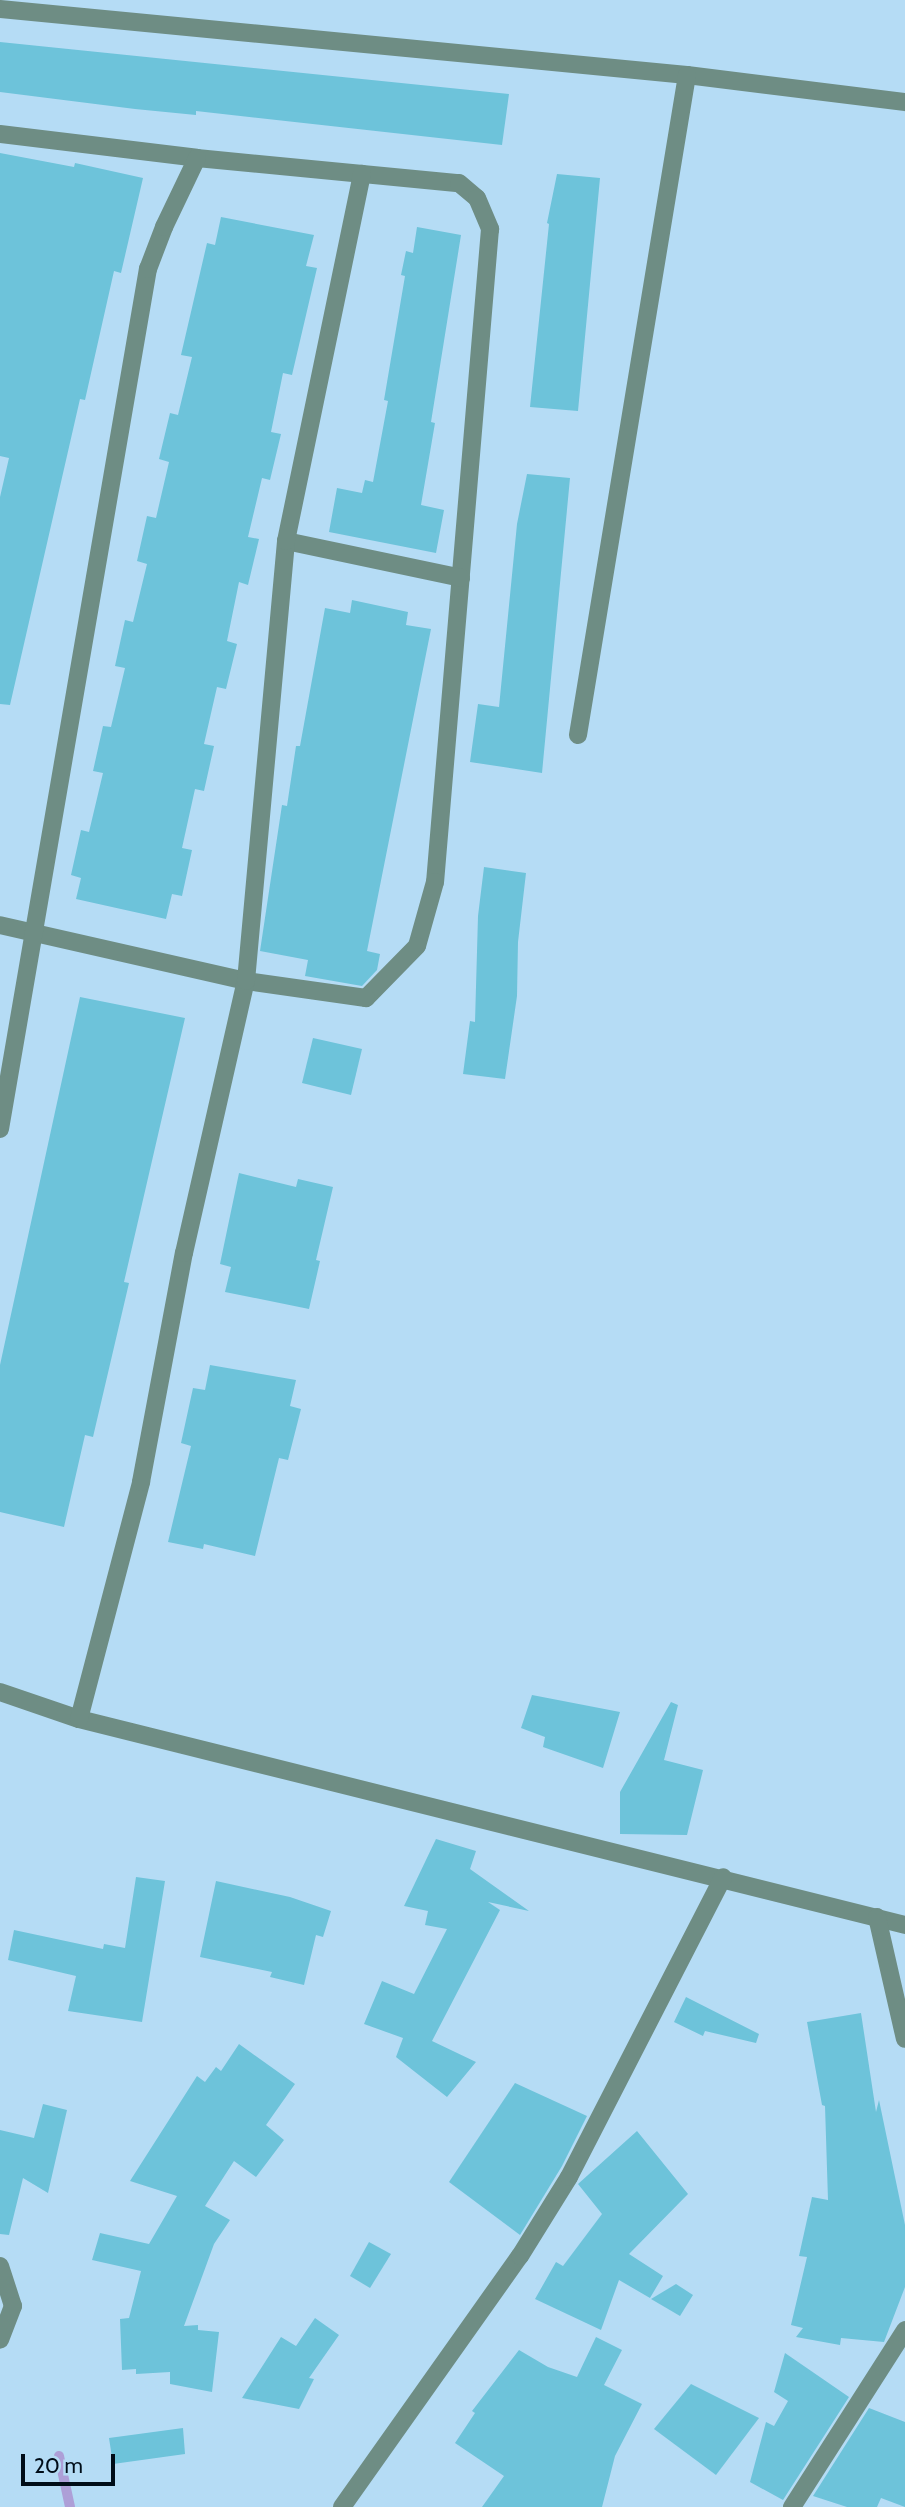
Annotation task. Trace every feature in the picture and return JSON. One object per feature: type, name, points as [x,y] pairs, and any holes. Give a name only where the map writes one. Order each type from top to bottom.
[{"type":"street","points":[[0,9],[687,75],[905,102]]},
{"type":"street","points":[[578,735],[687,75]]},
{"type":"street","points":[[0,134],[197,158],[459,183],[477,198],[490,229],[435,882],[417,946],[366,998],[246,981],[0,925]]},
{"type":"street","points":[[0,1129],[148,269],[197,158]]},
{"type":"street","points":[[79,1718],[141,1482],[184,1253],[246,981],[286,541],[362,174]]},
{"type":"street","points":[[286,541],[461,578]]},
{"type":"street","points":[[0,1692],[79,1718],[723,1877],[905,1925]]},
{"type":"street","points":[[342,2507],[520,2256],[562,2188],[723,1877]]},
{"type":"street","points":[[877,1917],[905,2039]]},
{"type":"street","points":[[0,2266],[12,2306],[0,2340]]},
{"type":"street","points":[[792,2507],[905,2330]]},
{"type":"building","points":[[0,42],[509,94],[502,145],[196,111],[196,115],[135,109],[0,92]]},
{"type":"building","points":[[0,153],[74,167],[75,163],[143,178],[121,273],[114,271],[85,400],[80,399],[10,705],[0,704],[0,497],[9,458],[0,456]]},
{"type":"building","points":[[557,174],[600,178],[578,411],[530,407],[547,223]]},
{"type":"building","points":[[221,217],[314,235],[306,266],[317,268],[292,375],[283,373],[271,432],[281,434],[270,480],[262,478],[248,537],[259,539],[248,585],[239,582],[227,641],[237,644],[226,689],[217,687],[204,744],[214,746],[204,791],[195,789],[182,848],[192,850],[182,896],[172,894],[166,919],[76,899],[81,878],[71,875],[81,830],[89,832],[103,773],[93,771],[103,726],[111,727],[125,668],[115,666],[125,620],[133,622],[147,564],[137,561],[147,516],[156,518],[169,462],[159,459],[170,413],[178,415],[192,357],[181,355],[207,243],[215,245]]},
{"type":"building","points":[[417,227],[461,235],[431,422],[435,423],[421,505],[444,510],[436,553],[329,532],[337,488],[362,493],[365,480],[373,482],[388,401],[384,400],[405,276],[401,275],[406,251],[413,253]]},
{"type":"building","points":[[527,474],[570,478],[542,773],[470,762],[478,704],[499,707],[517,524]]},
{"type":"building","points":[[352,600],[408,612],[406,625],[431,629],[367,951],[380,954],[377,970],[362,986],[305,976],[308,960],[260,951],[282,805],[287,806],[296,746],[300,746],[325,608],[350,613]]},
{"type":"building","points":[[484,867],[526,873],[518,942],[517,996],[505,1079],[463,1074],[470,1021],[475,1022],[478,916]]},
{"type":"building","points":[[80,997],[185,1018],[124,1282],[129,1283],[93,1437],[85,1435],[64,1527],[0,1512],[0,1365]]},
{"type":"building","points":[[313,1038],[362,1049],[351,1095],[302,1083]]},
{"type":"building","points":[[239,1173],[296,1187],[298,1179],[333,1187],[316,1260],[320,1261],[309,1309],[225,1292],[231,1267],[220,1264]]},
{"type":"building","points":[[210,1365],[296,1380],[290,1406],[301,1409],[288,1460],[279,1458],[255,1556],[204,1544],[203,1549],[168,1542],[191,1446],[181,1443],[193,1388],[205,1390]]},
{"type":"building","points":[[532,1695],[620,1712],[603,1768],[543,1747],[545,1737],[521,1728]]},
{"type":"building","points":[[671,1702],[678,1705],[664,1760],[703,1770],[687,1835],[620,1834],[620,1792]]},
{"type":"building","points":[[436,1839],[476,1851],[470,1869],[529,1911],[488,1902],[500,1910],[432,2041],[476,2062],[447,2097],[396,2057],[403,2038],[364,2024],[382,1981],[414,1994],[447,1929],[425,1925],[428,1911],[404,1906]]},
{"type":"building","points":[[136,1877],[165,1881],[142,2022],[68,2011],[76,1976],[8,1960],[14,1930],[103,1949],[104,1944],[125,1948]]},
{"type":"building","points":[[216,1881],[290,1897],[331,1911],[323,1937],[316,1935],[304,1985],[270,1977],[272,1972],[200,1957]]},
{"type":"building","points":[[686,1997],[759,2034],[756,2043],[705,2031],[703,2036],[674,2022]]},
{"type":"building","points":[[861,2013],[876,2112],[879,2100],[905,2225],[905,2287],[884,2342],[841,2338],[840,2345],[796,2337],[803,2328],[791,2325],[807,2257],[799,2256],[812,2197],[828,2200],[825,2106],[822,2105],[807,2022]]},
{"type":"building","points":[[239,2044],[295,2084],[266,2125],[284,2140],[256,2177],[234,2161],[205,2206],[230,2220],[214,2244],[184,2326],[198,2325],[198,2330],[219,2332],[212,2392],[170,2384],[170,2372],[136,2374],[136,2369],[122,2370],[120,2319],[129,2318],[141,2271],[92,2260],[100,2233],[149,2244],[177,2196],[130,2181],[197,2076],[205,2082],[216,2067],[221,2071]]},
{"type":"building","points":[[515,2083],[587,2116],[562,2166],[520,2235],[449,2182]]},
{"type":"building","points":[[43,2104],[67,2110],[48,2193],[23,2178],[9,2235],[0,2234],[0,2130],[34,2138]]},
{"type":"building","points":[[637,2131],[688,2194],[629,2254],[663,2276],[650,2298],[619,2280],[601,2330],[535,2299],[556,2262],[563,2266],[602,2214],[578,2184]]},
{"type":"building","points":[[369,2242],[391,2254],[370,2288],[350,2276]]},
{"type":"building","points":[[676,2284],[693,2295],[680,2316],[651,2299]]},
{"type":"building","points":[[315,2318],[339,2335],[309,2378],[314,2379],[299,2409],[242,2398],[281,2337],[296,2346]]},
{"type":"building","points":[[596,2337],[622,2350],[604,2385],[642,2404],[615,2456],[602,2507],[482,2507],[504,2476],[455,2443],[475,2413],[472,2411],[519,2350],[548,2367],[577,2377]]},
{"type":"building","points":[[785,2353],[849,2397],[783,2500],[750,2482],[766,2422],[774,2426],[788,2401],[774,2392]]},
{"type":"building","points":[[691,2384],[759,2418],[716,2475],[654,2429]]},
{"type":"building","points":[[869,2408],[905,2422],[905,2507],[881,2498],[877,2507],[847,2507],[813,2496]]},
{"type":"building","points":[[183,2428],[185,2454],[113,2464],[109,2438]]},
{"type":"waterway","points":[[59,2456],[70,2507]]}]
